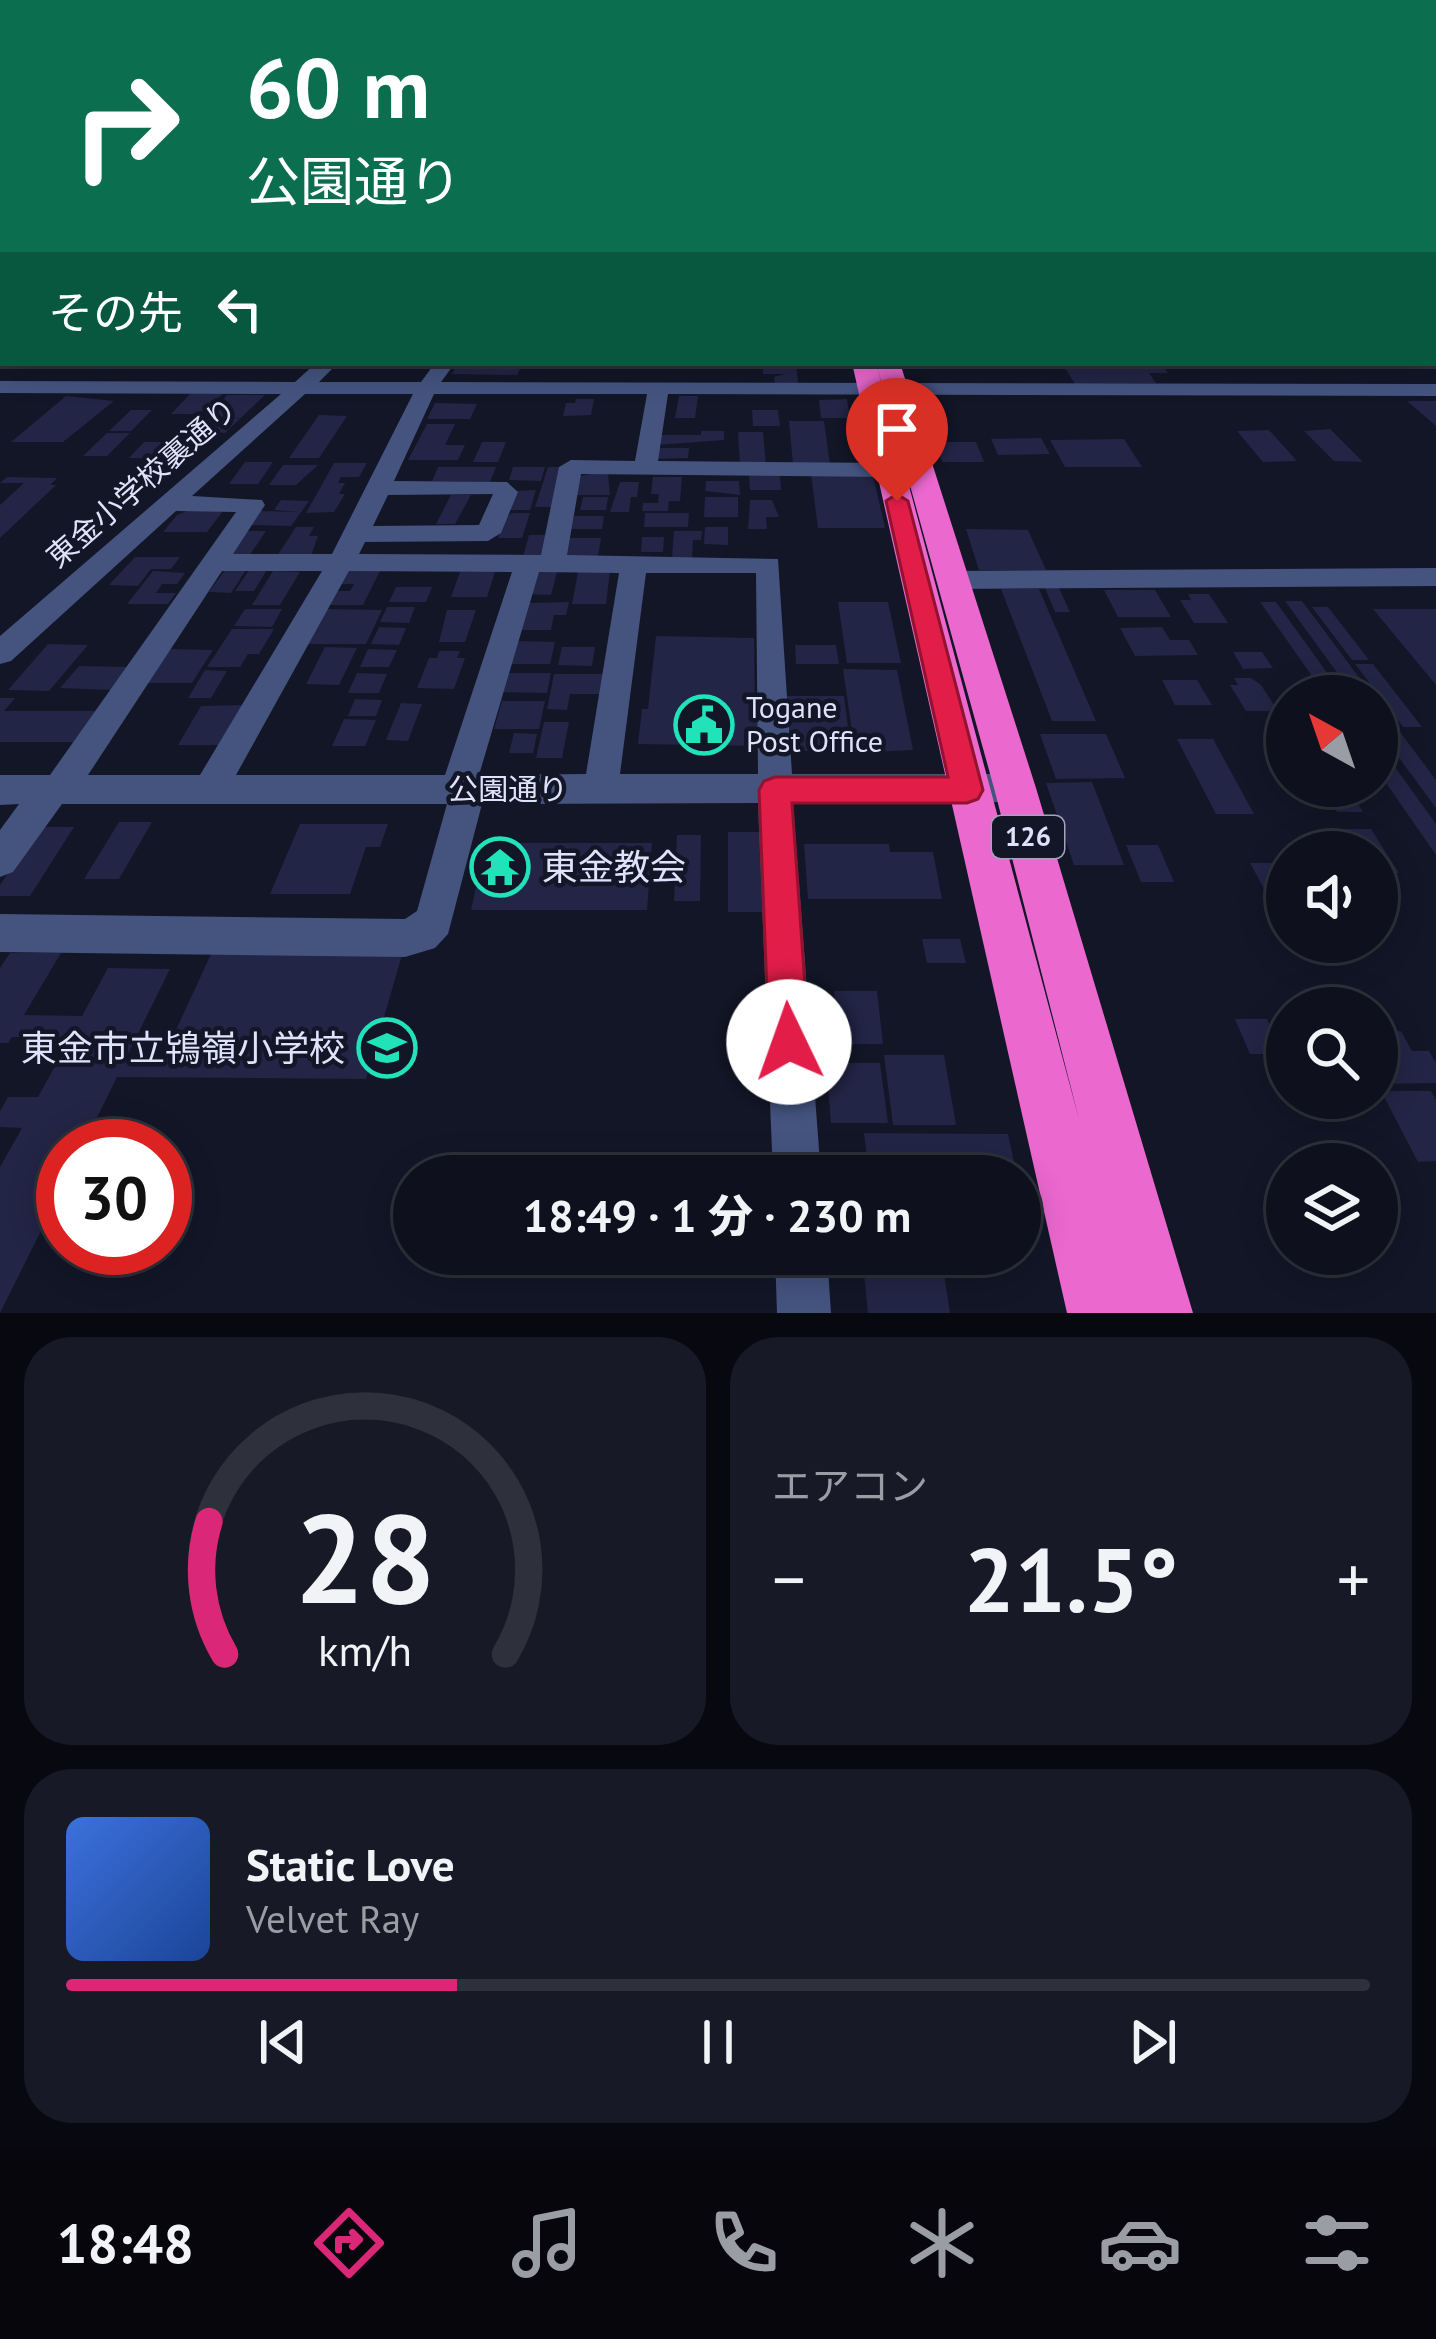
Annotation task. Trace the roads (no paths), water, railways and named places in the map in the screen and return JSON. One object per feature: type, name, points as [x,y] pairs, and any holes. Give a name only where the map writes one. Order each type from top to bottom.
[{"type":"highway","name":"126","points":[[880,377],[890,470],[1099,1313]]},
{"type":"highway","name":"126","points":[[880,377],[953,580],[1161,1313]]},
{"type":"street","name":"東金小学校裏通り","points":[[0,652],[325,366]]},
{"type":"street","points":[[211,790],[357,534],[426,389],[444,366]]},
{"type":"street","points":[[607,390],[614,366]]},
{"type":"street","points":[[749,366],[750,391]]},
{"type":"street","points":[[0,387],[750,391],[880,377],[1436,390]]},
{"type":"street","points":[[645,468],[658,390]]},
{"type":"street","points":[[0,933],[405,938],[421,934],[434,921],[462,790],[571,467],[890,470]]},
{"type":"street","points":[[357,534],[488,532],[506,492],[499,488],[381,488]]},
{"type":"street","points":[[0,860],[54,791],[253,505],[169,503]]},
{"type":"street","points":[[216,562],[769,565],[775,790],[795,1155]]},
{"type":"street","points":[[601,790],[634,564]]},
{"type":"street","points":[[953,580],[1436,577]]},
{"type":"street","name":"公園通り","points":[[0,790],[1015,788]]},
{"type":"street","points":[[802,1275],[804,1313]]},
{"type":"place","name":"Togane Post Office","points":[[704,725]]},
{"type":"place","name":"東金教会","points":[[500,867]]},
{"type":"place","name":"東金市立鴇嶺小学校","points":[[387,1048]]}]
